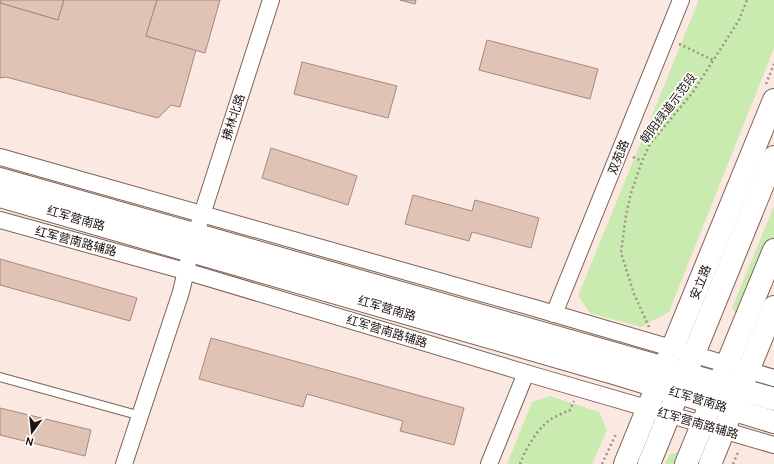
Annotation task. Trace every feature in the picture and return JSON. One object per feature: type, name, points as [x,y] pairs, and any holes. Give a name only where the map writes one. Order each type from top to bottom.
[{"type":"main road","name":"安立路","points":[[625,464],[648,408],[664,362],[774,100]]},
{"type":"main road","name":"安立路","points":[[649,464],[774,157]]},
{"type":"main road","name":"红军营南路","points":[[0,179],[191,252]]},
{"type":"main road","name":"红军营南路","points":[[0,196],[191,252],[664,362],[686,374],[711,403],[774,422]]},
{"type":"main road","points":[[686,464],[774,250]]},
{"type":"main road","points":[[710,464],[774,307]]},
{"type":"main road","name":"红军营南路","points":[[686,374],[723,374],[744,380],[774,399]]},
{"type":"street","name":"拂林北路","points":[[124,464],[181,292],[202,214],[271,0]]},
{"type":"street","name":"双苑路","points":[[554,314],[681,0]]},
{"type":"street","points":[[0,157],[554,314],[664,362]]},
{"type":"street","name":"红军营南路辅路","points":[[0,220],[191,252],[526,373],[774,445]]},
{"type":"street","points":[[489,464],[526,373]]},
{"type":"street","points":[[744,380],[774,378]]},
{"type":"lane","points":[[0,377],[141,416]]},
{"type":"path","name":"朝阳绿道示范段","points":[[664,362],[634,294],[621,253],[626,214],[631,193],[642,161],[650,144],[693,92],[739,20],[747,0]]},
{"type":"path","points":[[666,37],[713,60]]},
{"type":"path","points":[[520,464],[523,456],[543,426],[554,417],[570,410],[580,388]]},
{"type":"green space","points":[[699,0],[774,0],[774,48],[669,312],[641,327],[590,313],[578,296]]},
{"type":"green space","points":[[774,206],[774,264],[739,318],[732,308]]},
{"type":"green space","points":[[550,396],[599,412],[607,430],[592,464],[507,464],[532,402]]},
{"type":"green space","points":[[679,451],[684,459],[682,464],[665,464],[669,455]]},
{"type":"building","points":[[1,0],[64,0],[58,20],[0,3]]},
{"type":"building","points":[[64,0],[157,0],[146,36],[196,50],[180,107],[171,105],[158,118],[6,77],[0,78],[0,3],[58,20]]},
{"type":"building","points":[[157,0],[220,0],[205,53],[146,36]]},
{"type":"building","points":[[400,0],[416,0],[415,4]]},
{"type":"building","points":[[487,40],[598,69],[590,99],[479,70]]},
{"type":"building","points":[[302,62],[397,86],[388,118],[294,94]]},
{"type":"building","points":[[271,148],[357,176],[348,205],[262,178]]},
{"type":"building","points":[[413,195],[472,211],[475,200],[539,218],[531,248],[472,232],[469,241],[405,224]]},
{"type":"building","points":[[0,259],[137,298],[130,321],[0,285]]},
{"type":"building","points":[[211,338],[464,408],[454,445],[400,431],[403,421],[307,394],[303,407],[199,379]]},
{"type":"building","points":[[0,408],[91,430],[85,456],[0,435]]}]
